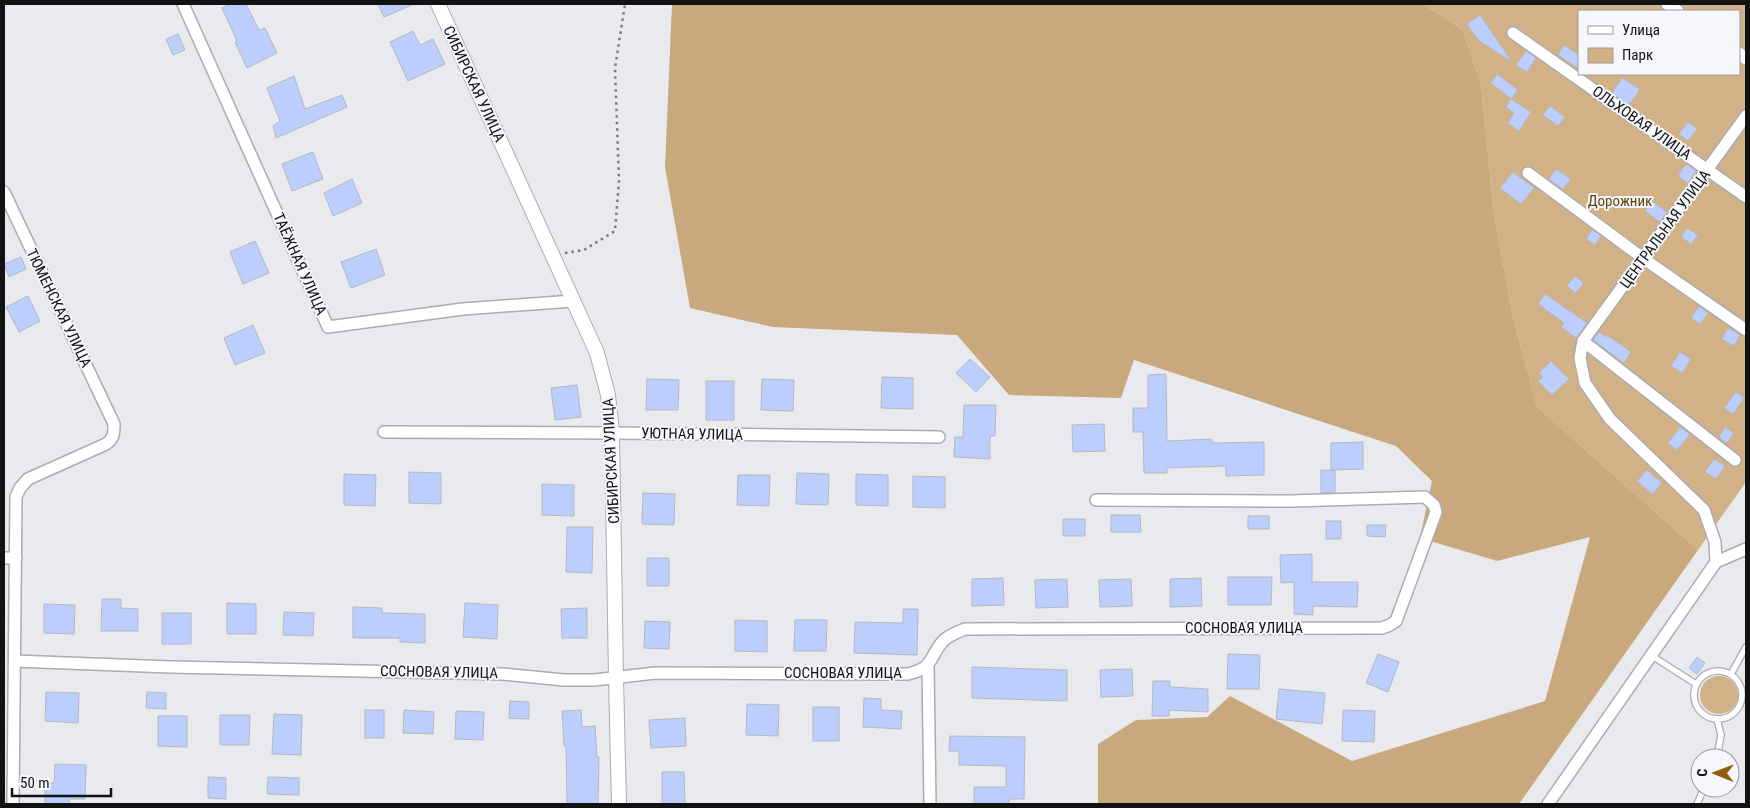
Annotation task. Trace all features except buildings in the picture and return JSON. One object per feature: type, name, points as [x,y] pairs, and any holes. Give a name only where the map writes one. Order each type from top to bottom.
[{"type":"street","name":"ТАЁЖНАЯ УЛИЦА","points":[[183,4],[328,327],[463,309],[573,301]]},
{"type":"street","name":"СИБИРСКАЯ УЛИЦА","points":[[438,4],[597,353],[608,395],[612,432],[620,804]]},
{"type":"street","name":"ОЛЬХОВАЯ УЛИЦА","points":[[1513,33],[1746,197]]},
{"type":"street","name":"ЦЕНТРАЛЬНАЯ УЛИЦА","points":[[1583,342],[1746,116]]},
{"type":"street","points":[[1528,173],[1644,259],[1746,330]]},
{"type":"street","name":"ТЮМЕНСКАЯ УЛИЦА","points":[[4,192],[114,424],[112,440],[28,480],[20,488],[16,497],[16,558]]},
{"type":"street","points":[[1716,562],[1715,542],[1704,510],[1610,419],[1585,383],[1580,358],[1583,342],[1735,460]]},
{"type":"street","name":"УЮТНАЯ УЛИЦА","points":[[384,432],[612,432],[769,436],[939,437]]},
{"type":"street","name":"СОСНОВАЯ УЛИЦА","points":[[15,661],[170,667],[502,674],[564,680],[594,680],[655,674],[908,674],[928,665],[944,641],[965,629],[1382,628],[1390,626],[1396,621],[1436,512],[1434,505],[1425,497],[1291,501],[1096,500]]},
{"type":"street","points":[[1548,804],[1716,562],[1746,549]]},
{"type":"street","points":[[4,558],[16,558],[13,804]]},
{"type":"street","points":[[928,665],[930,804]]},
{"type":"lane","points":[[1731,674],[1746,647]]},
{"type":"lane","points":[[1652,656],[1696,684]]},
{"type":"lane","points":[[1716,670],[1731,674],[1737,679],[1743,694],[1738,710],[1725,719],[1717,720],[1702,713],[1697,707],[1694,692],[1696,684],[1708,673],[1716,670]]},
{"type":"lane","points":[[1717,720],[1721,735],[1719,748]]},
{"type":"path","points":[[552,255],[584,250],[615,231],[618,181],[615,68],[625,4]]},
{"type":"green space","name":"Дорожник","points":[[1423,4],[1746,4],[1746,482],[1698,550],[1537,407],[1513,317],[1494,215],[1481,85],[1463,30]]},
{"type":"green space","points":[[1719,676],[1733,681],[1738,695],[1733,709],[1719,714],[1705,709],[1700,695],[1705,681]]},
{"type":"shaded area","points":[[672,4],[1423,4],[1463,30],[1481,85],[1494,215],[1513,317],[1537,407],[1698,550],[1519,804],[1098,804],[1098,744],[1136,720],[1207,717],[1230,696],[1352,761],[1545,701],[1590,537],[1497,561],[1420,538],[1432,481],[1396,446],[1134,360],[1121,398],[1009,395],[957,335],[773,327],[690,308],[665,167]]}]
